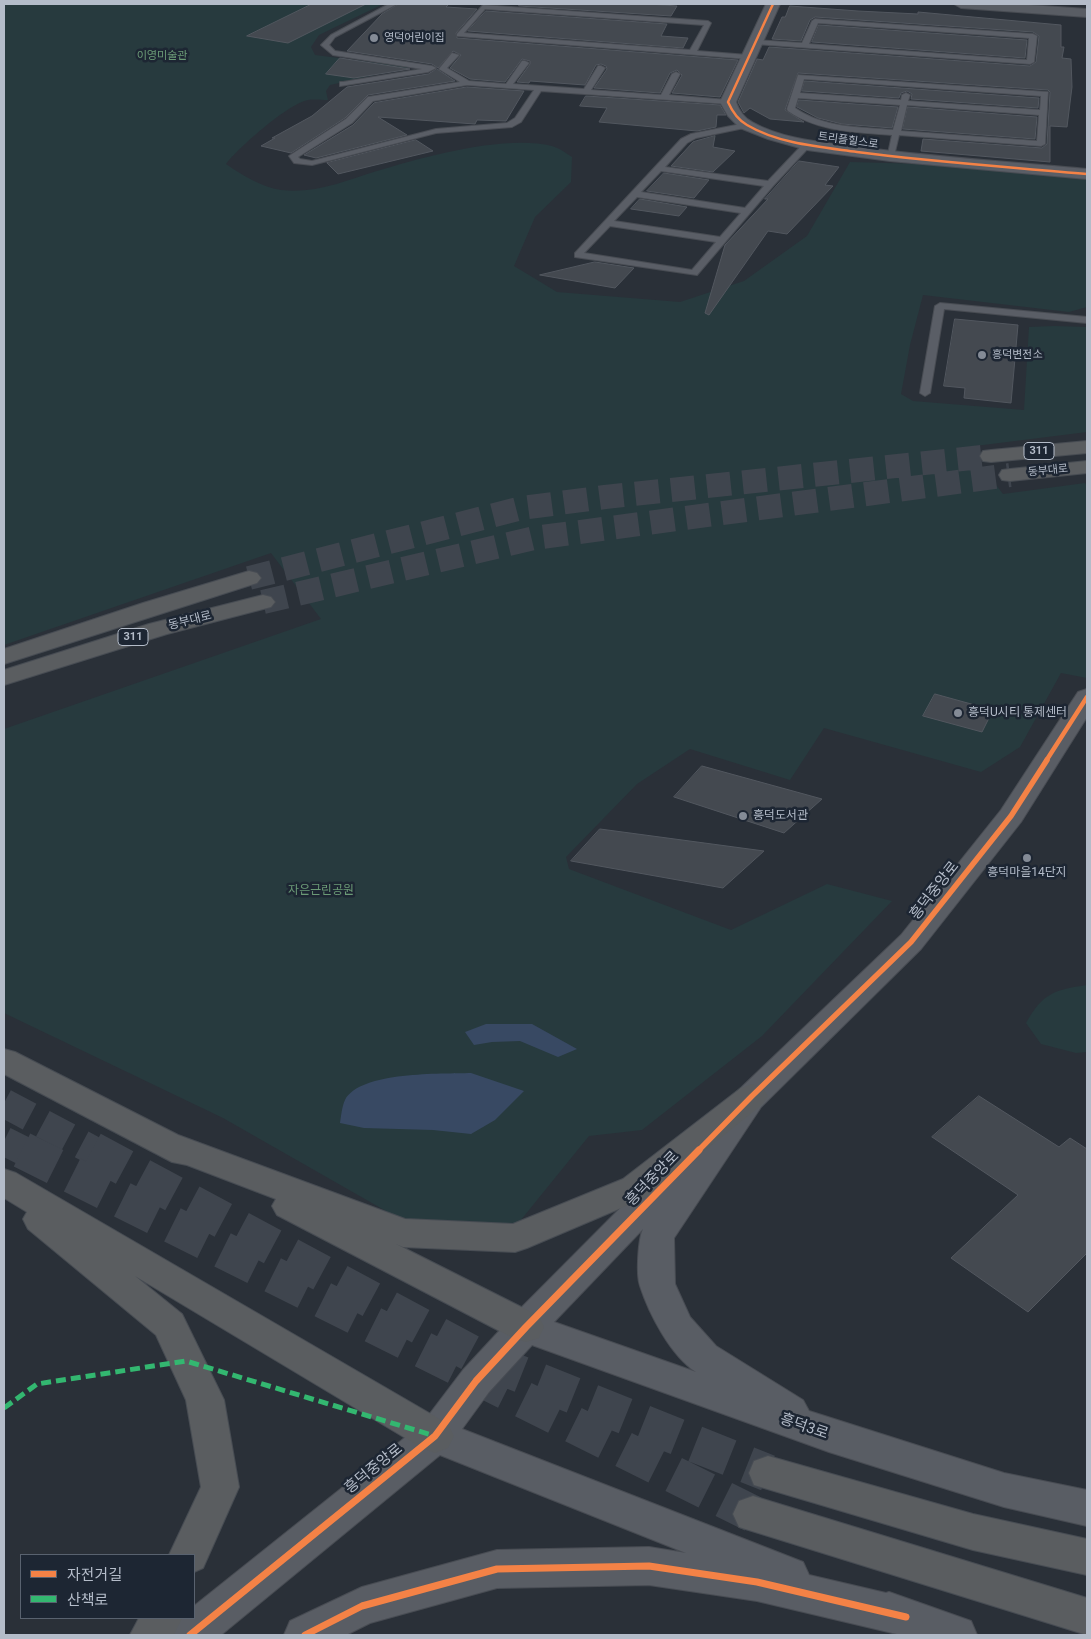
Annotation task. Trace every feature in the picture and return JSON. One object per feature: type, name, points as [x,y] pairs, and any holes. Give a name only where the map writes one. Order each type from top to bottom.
[{"type":"highway","name":"동부대로","points":[[991,456],[1087,447]]},
{"type":"highway","name":"동부대로","points":[[1010,475],[1087,467]]},
{"type":"highway","name":"동부대로","points":[[4,657],[151,608],[249,578]]},
{"type":"highway","name":"동부대로","points":[[4,678],[158,629],[264,602]]},
{"type":"highway","points":[[4,1060],[526,1327]]},
{"type":"highway","points":[[166,1144],[403,1233],[516,1238],[635,1188],[752,1096]]},
{"type":"highway","points":[[4,1182],[435,1436]]},
{"type":"highway","points":[[4,1189],[169,1325],[205,1400],[220,1487],[189,1554]]},
{"type":"highway","points":[[768,1472],[973,1532],[1087,1557]]},
{"type":"highway","points":[[753,1514],[1087,1617]]},
{"type":"highway","points":[[150,1635],[156,1629],[161,1619]]},
{"type":"street","points":[[728,102],[773,4]]},
{"type":"street","points":[[960,4],[1087,13]]},
{"type":"street","name":"트리플힐스로","points":[[728,102],[733,113],[746,125],[774,136],[807,145],[890,156],[1087,174]]},
{"type":"street","name":"흥덕중앙로","points":[[190,1635],[435,1436],[476,1381],[526,1327],[752,1096],[911,942],[1011,816],[1087,697]]},
{"type":"street","points":[[752,1096],[657,1236],[657,1284],[677,1327],[704,1357],[829,1435]]},
{"type":"street","name":"흥덕3로","points":[[526,1327],[829,1435],[1004,1490],[1087,1508]]},
{"type":"street","points":[[435,1436],[736,1556],[956,1635]]},
{"type":"street","points":[[305,1635],[362,1606],[497,1569],[649,1566],[757,1582],[906,1617]]},
{"type":"lane","points":[[343,84],[432,68],[333,52],[325,45],[332,36],[394,4]]},
{"type":"lane","points":[[693,52],[708,22],[483,7],[459,35],[748,56]]},
{"type":"lane","points":[[755,42],[805,46],[1030,62],[1033,36],[815,20],[805,46]]},
{"type":"lane","points":[[455,55],[443,69],[467,83]]},
{"type":"lane","points":[[508,86],[524,63]]},
{"type":"lane","points":[[587,91],[601,68]]},
{"type":"lane","points":[[664,97],[676,74]]},
{"type":"lane","points":[[801,77],[1045,94],[1041,144],[850,129],[815,123],[791,109],[795,95],[801,77]]},
{"type":"lane","points":[[539,88],[518,120],[510,125],[436,131],[312,163],[297,161],[294,156],[349,121],[371,100],[467,83],[587,91],[728,102]]},
{"type":"lane","points":[[890,156],[908,84]]},
{"type":"lane","points":[[795,95],[1044,113]]},
{"type":"lane","points":[[746,125],[694,136],[684,141],[578,255],[694,273],[747,210],[807,145]]},
{"type":"lane","points":[[658,168],[770,184]]},
{"type":"lane","points":[[634,194],[747,210]]},
{"type":"lane","points":[[607,223],[722,240]]},
{"type":"lane","points":[[925,393],[940,306],[1087,320]]},
{"type":"green space","points":[[4,4],[383,4],[319,35],[311,47],[315,55],[410,67],[330,85],[326,91],[328,100],[308,100],[289,109],[252,138],[226,164],[266,186],[294,191],[330,186],[377,171],[464,149],[512,143],[533,143],[555,147],[572,157],[571,182],[535,217],[514,266],[557,292],[680,302],[744,281],[807,236],[850,162],[923,164],[1087,178],[1087,307],[1069,312],[923,295],[910,345],[901,394],[913,401],[1024,410],[1029,327],[1087,327],[1087,432],[967,447],[1003,494],[1085,483],[1087,486],[1087,678],[1061,673],[1020,747],[981,772],[824,728],[790,780],[690,749],[637,784],[566,857],[569,869],[731,930],[827,884],[892,901],[762,1036],[642,1130],[589,1136],[516,1226],[407,1223],[223,1118],[4,1013],[4,729],[321,619],[271,553],[4,645]]},
{"type":"green space","points":[[1087,985],[1087,1052],[1076,1053],[1041,1044],[1026,1023],[1038,1005],[1058,991]]},
{"type":"water","points":[[486,1024],[532,1024],[577,1049],[558,1057],[520,1041],[474,1045],[465,1032]]},
{"type":"water","points":[[471,1073],[524,1091],[495,1120],[471,1134],[433,1130],[364,1128],[340,1123],[345,1100],[354,1091],[367,1084],[403,1076]]},
{"type":"building","points":[[312,4],[366,4],[288,43],[247,36]]},
{"type":"building","points":[[399,4],[449,4],[446,7],[477,9],[456,33],[457,38],[738,60],[720,97],[672,93],[682,75],[677,70],[670,73],[660,93],[594,88],[607,69],[606,66],[601,64],[596,65],[585,85],[530,81],[529,83],[517,82],[530,64],[530,61],[522,59],[505,82],[470,79],[450,68],[461,55],[453,51],[438,68],[432,64],[347,51],[382,14]]},
{"type":"building","points":[[520,4],[649,4],[677,6],[671,16],[519,6]]},
{"type":"building","points":[[790,6],[918,14],[918,12],[1061,25],[1061,47],[1064,47],[1062,58],[1071,59],[1072,87],[1067,127],[1050,126],[1050,162],[921,151],[923,139],[1042,148],[1047,144],[1050,92],[1048,90],[798,73],[785,110],[804,122],[770,119],[750,108],[744,113],[738,102],[757,59],[763,60],[769,47],[1030,66],[1036,62],[1039,36],[1033,32],[815,17],[810,20],[801,41],[772,39],[782,17],[785,17]]},
{"type":"building","points":[[486,11],[667,24],[661,36],[688,38],[683,48],[468,31]]},
{"type":"building","points":[[819,25],[1027,40],[1025,58],[812,42]]},
{"type":"building","points":[[340,58],[410,69],[354,78],[326,74]]},
{"type":"building","points":[[437,69],[455,81],[368,95],[345,118],[291,153],[261,146],[312,116],[347,87],[428,74]]},
{"type":"building","points":[[805,81],[1039,98],[1038,108],[911,99],[912,94],[907,91],[901,93],[899,98],[802,91]]},
{"type":"building","points":[[467,87],[524,91],[506,121],[477,120],[475,124],[378,117],[407,135],[316,158],[304,155],[353,125],[374,103]]},
{"type":"building","points":[[586,96],[720,105],[726,115],[717,115],[716,127],[697,131],[599,122],[607,108],[580,106]]},
{"type":"building","points":[[799,100],[898,107],[892,128],[842,124],[818,118],[797,107]]},
{"type":"building","points":[[908,107],[1037,117],[1035,139],[903,129]]},
{"type":"building","points":[[715,136],[713,147],[735,151],[713,172],[671,166],[693,142]]},
{"type":"building","points":[[416,140],[433,151],[338,174],[327,163]]},
{"type":"building","points":[[799,161],[839,167],[825,185],[833,186],[787,234],[768,231],[709,315],[705,313],[725,245],[768,199],[765,199]]},
{"type":"building","points":[[664,173],[709,180],[694,198],[647,191]]},
{"type":"building","points":[[640,199],[687,207],[679,216],[631,209]]},
{"type":"building","points":[[595,262],[634,268],[615,288],[540,275]]},
{"type":"building","name":"흥덕변전소","points":[[955,319],[1018,325],[1011,403],[964,398],[965,388],[944,386]]},
{"type":"building","name":"흥덕U시티 통제센터","points":[[935,694],[993,710],[982,732],[923,716]]},
{"type":"building","points":[[702,766],[822,799],[784,833],[674,797]]},
{"type":"building","points":[[600,829],[764,851],[723,888],[571,861]]},
{"type":"building","points":[[979,1096],[1059,1147],[1070,1138],[1087,1149],[1087,1253],[1028,1312],[951,1258],[1018,1195],[932,1137]]},
{"type":"tunnel","points":[[249,578],[522,508],[605,497],[991,456]]},
{"type":"tunnel","points":[[263,602],[534,538],[1010,475]]},
{"type":"tunnel","points":[[4,1103],[94,1151]]},
{"type":"tunnel","points":[[4,1141],[22,1150]]},
{"type":"tunnel","points":[[22,1150],[753,1514]]},
{"type":"tunnel","points":[[92,1150],[480,1358],[768,1473]]},
{"type":"marked path","points":[[4,1408],[37,1384],[186,1361],[435,1436]]},
{"type":"cycle path","points":[[773,4],[728,102],[733,113],[746,125],[774,136],[807,145],[890,156],[1087,174]]},
{"type":"cycle path","points":[[190,1635],[435,1436],[476,1381],[526,1327],[752,1096],[911,942],[1011,816],[1087,697]]},
{"type":"cycle path","points":[[305,1635],[362,1606],[497,1569],[649,1566],[757,1582],[906,1617]]},
{"type":"place","name":"영덕어린이집","points":[[374,38]]},
{"type":"place","name":"흥덕변전소","points":[[982,355]]},
{"type":"place","name":"흥덕U시티 통제센터","points":[[958,713]]},
{"type":"place","name":"흥덕도서관","points":[[743,816]]},
{"type":"place","name":"흥덕마을14단지","points":[[1027,858]]},
{"type":"park label","name":"이영미술관","points":[[162,56]]},
{"type":"park label","name":"자은근린공원","points":[[321,891]]}]
